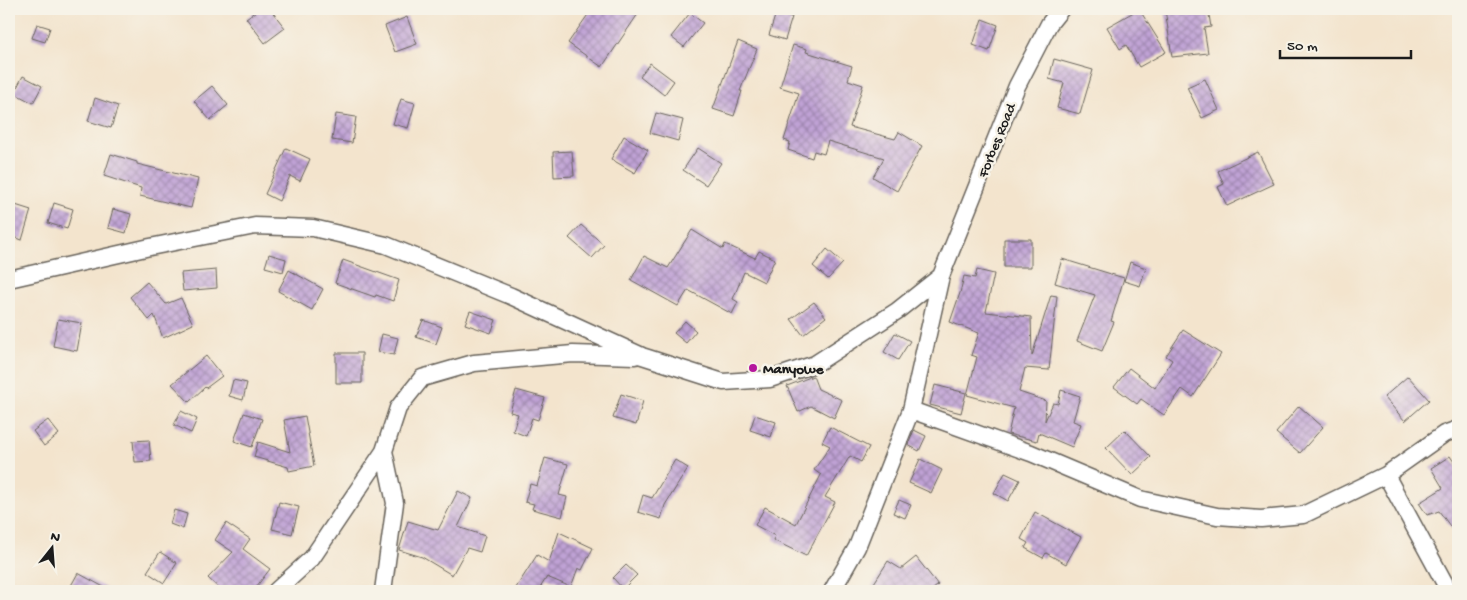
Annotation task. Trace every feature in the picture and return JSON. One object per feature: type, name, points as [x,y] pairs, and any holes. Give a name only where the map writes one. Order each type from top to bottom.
[{"type":"street","name":"Forbes Road","points":[[832,591],[857,547],[911,410],[941,276],[1017,86],[1049,24],[1061,9]]},
{"type":"street","points":[[9,279],[150,247],[255,226],[313,228],[386,245],[511,296],[642,356],[724,382],[770,379],[815,364],[897,311],[941,276]]},
{"type":"street","points":[[276,591],[312,558],[384,451],[398,408],[422,378],[474,363],[484,362],[573,354],[642,356]]},
{"type":"street","points":[[911,410],[1031,453],[1140,499],[1217,516],[1261,520],[1303,515],[1386,475],[1444,434],[1458,429]]},
{"type":"street","points":[[383,591],[395,503],[384,451]]},
{"type":"street","points":[[1386,475],[1449,591]]},
{"type":"building","points":[[259,9],[270,9],[285,28],[265,43],[246,18]]},
{"type":"building","points":[[592,9],[630,9],[638,14],[602,67],[568,43]]},
{"type":"building","points":[[1139,9],[1166,52],[1139,67],[1126,45],[1120,49],[1107,27]]},
{"type":"building","points":[[1165,9],[1208,9],[1211,27],[1204,28],[1208,53],[1172,57]]},
{"type":"building","points":[[690,13],[703,23],[684,47],[671,37]]},
{"type":"building","points":[[776,13],[792,17],[785,40],[769,35]]},
{"type":"building","points":[[407,17],[417,44],[395,52],[385,26]]},
{"type":"building","points":[[982,19],[998,25],[989,51],[973,45]]},
{"type":"building","points":[[37,24],[50,28],[45,42],[32,38]]},
{"type":"building","points":[[738,41],[757,49],[740,91],[742,91],[734,116],[713,109]]},
{"type":"building","points":[[793,45],[807,49],[806,52],[852,66],[848,80],[863,85],[850,127],[895,139],[899,132],[922,146],[897,191],[873,177],[884,158],[828,141],[824,154],[814,151],[812,158],[788,150],[790,142],[784,140],[799,93],[780,87]]},
{"type":"building","points":[[1054,59],[1093,70],[1080,114],[1057,108],[1064,83],[1049,79]]},
{"type":"building","points":[[650,63],[674,81],[664,95],[640,76]]},
{"type":"building","points":[[23,76],[42,86],[33,103],[14,93]]},
{"type":"building","points":[[1205,79],[1219,110],[1202,118],[1187,87]]},
{"type":"building","points":[[212,86],[228,105],[210,120],[194,101]]},
{"type":"building","points":[[95,98],[118,106],[111,128],[88,121]]},
{"type":"building","points":[[401,99],[415,103],[408,128],[393,124]]},
{"type":"building","points":[[656,113],[683,120],[678,141],[650,133]]},
{"type":"building","points":[[336,114],[356,117],[352,143],[332,140]]},
{"type":"building","points":[[624,136],[648,150],[635,173],[611,159]]},
{"type":"building","points":[[286,148],[310,159],[300,181],[290,176],[279,201],[265,194]]},
{"type":"building","points":[[698,148],[721,163],[706,185],[683,170]]},
{"type":"building","points":[[572,151],[574,176],[554,177],[553,152]]},
{"type":"building","points":[[1258,152],[1274,184],[1227,206],[1218,187],[1224,184],[1218,171]]},
{"type":"building","points":[[111,154],[137,162],[137,164],[198,179],[191,208],[140,196],[141,188],[104,176]]},
{"type":"building","points":[[9,203],[31,210],[22,240],[9,235]]},
{"type":"building","points":[[54,203],[73,209],[67,229],[48,223]]},
{"type":"building","points":[[113,209],[131,214],[126,233],[108,228]]},
{"type":"building","points":[[581,225],[604,245],[592,258],[569,238]]},
{"type":"building","points":[[692,230],[723,249],[725,244],[755,258],[759,251],[775,259],[764,282],[744,272],[733,299],[738,302],[732,314],[688,290],[678,306],[631,280],[644,256],[668,268]]},
{"type":"building","points":[[1004,239],[1031,239],[1031,267],[1004,267]]},
{"type":"building","points":[[827,249],[843,263],[828,279],[813,266]]},
{"type":"building","points":[[269,254],[286,259],[283,272],[265,267]]},
{"type":"building","points":[[1062,259],[1124,278],[1111,321],[1114,322],[1102,351],[1077,341],[1095,295],[1055,283]]},
{"type":"building","points":[[343,260],[399,280],[393,301],[376,295],[375,297],[335,283]]},
{"type":"building","points":[[1130,262],[1146,268],[1140,286],[1124,281]]},
{"type":"building","points":[[216,270],[217,288],[183,291],[181,273]]},
{"type":"building","points":[[289,270],[323,289],[312,310],[278,291]]},
{"type":"building","points":[[977,270],[994,274],[986,312],[1031,317],[1032,356],[1051,295],[1057,296],[1049,370],[1025,368],[1019,392],[1046,401],[1045,421],[1053,403],[1058,404],[1061,390],[1080,396],[1073,421],[1081,424],[1072,447],[1039,433],[1037,441],[1008,434],[1014,408],[967,395],[977,357],[971,355],[979,333],[950,322],[964,276],[975,278]]},
{"type":"building","points":[[147,282],[166,304],[181,298],[193,324],[163,338],[154,315],[149,320],[130,297]]},
{"type":"building","points":[[814,302],[826,317],[803,335],[791,319]]},
{"type":"building","points":[[470,311],[496,320],[491,333],[465,324]]},
{"type":"building","points":[[58,319],[82,323],[77,351],[53,346]]},
{"type":"building","points":[[423,320],[442,327],[436,344],[416,337]]},
{"type":"building","points":[[685,321],[696,331],[686,343],[674,333]]},
{"type":"building","points":[[1183,330],[1221,354],[1193,397],[1182,389],[1164,415],[1141,399],[1137,404],[1114,387],[1129,368],[1155,388],[1172,360],[1166,356]]},
{"type":"building","points":[[895,333],[910,341],[898,360],[884,352]]},
{"type":"building","points":[[382,334],[398,338],[394,355],[378,352]]},
{"type":"building","points":[[336,353],[362,353],[362,383],[336,383]]},
{"type":"building","points":[[206,356],[222,376],[205,387],[189,402],[172,384]]},
{"type":"building","points":[[813,376],[818,389],[842,400],[834,418],[811,406],[798,412],[787,386]]},
{"type":"building","points":[[1408,376],[1429,400],[1405,421],[1384,397]]},
{"type":"building","points":[[233,380],[247,383],[243,400],[229,396]]},
{"type":"building","points":[[935,385],[966,393],[961,413],[930,405]]},
{"type":"building","points":[[516,390],[545,398],[538,420],[532,418],[526,436],[513,431],[518,414],[510,412]]},
{"type":"building","points":[[621,394],[643,401],[636,425],[613,418]]},
{"type":"building","points":[[1299,406],[1323,427],[1300,453],[1276,433]]},
{"type":"building","points":[[181,411],[197,419],[191,433],[174,425]]},
{"type":"building","points":[[244,413],[262,419],[252,447],[234,441]]},
{"type":"building","points":[[755,415],[776,422],[771,437],[750,430]]},
{"type":"building","points":[[305,416],[314,466],[289,471],[288,467],[254,457],[258,442],[290,452],[284,420]]},
{"type":"building","points":[[48,420],[59,434],[44,446],[33,431]]},
{"type":"building","points":[[830,427],[869,447],[861,462],[850,456],[825,497],[835,502],[806,556],[773,540],[775,536],[755,525],[765,507],[796,524],[821,475],[814,470],[830,446],[822,442]]},
{"type":"building","points":[[914,430],[926,436],[919,451],[908,445]]},
{"type":"building","points":[[1125,430],[1151,457],[1132,475],[1106,448]]},
{"type":"building","points":[[149,440],[151,461],[135,462],[133,441]]},
{"type":"building","points":[[1450,456],[1458,468],[1458,537],[1439,511],[1427,515],[1419,503],[1443,488],[1431,468]]},
{"type":"building","points":[[545,458],[568,464],[559,495],[567,497],[562,517],[532,509],[534,504],[525,502],[530,484],[537,486]]},
{"type":"building","points":[[920,459],[942,470],[931,493],[909,483]]},
{"type":"building","points":[[675,460],[688,468],[665,505],[661,519],[638,512],[643,495],[652,498]]},
{"type":"building","points":[[1005,473],[1020,480],[1008,501],[994,493]]},
{"type":"building","points":[[458,491],[472,498],[458,527],[485,536],[480,552],[467,548],[452,575],[422,557],[399,550],[408,521],[438,530]]},
{"type":"building","points":[[899,500],[911,505],[905,518],[893,513]]},
{"type":"building","points":[[279,502],[299,507],[292,534],[272,529]]},
{"type":"building","points":[[174,510],[187,514],[183,529],[170,524]]},
{"type":"building","points":[[1035,512],[1081,537],[1066,564],[1046,553],[1043,558],[1025,548],[1028,543],[1021,539]]},
{"type":"building","points":[[226,523],[250,539],[243,549],[270,569],[253,591],[222,591],[208,578],[233,552],[215,540]]},
{"type":"building","points":[[559,532],[593,548],[582,570],[578,568],[571,587],[547,577],[538,591],[514,591],[537,555],[549,562]]},
{"type":"building","points":[[160,552],[177,563],[164,583],[147,572]]},
{"type":"building","points":[[916,557],[938,585],[931,591],[869,591],[888,561],[901,569]]},
{"type":"building","points":[[626,565],[637,575],[623,589],[613,578]]},
{"type":"building","points":[[78,573],[111,591],[68,591]]},
{"type":"place","name":"Manyowe","points":[[753,368]]}]
